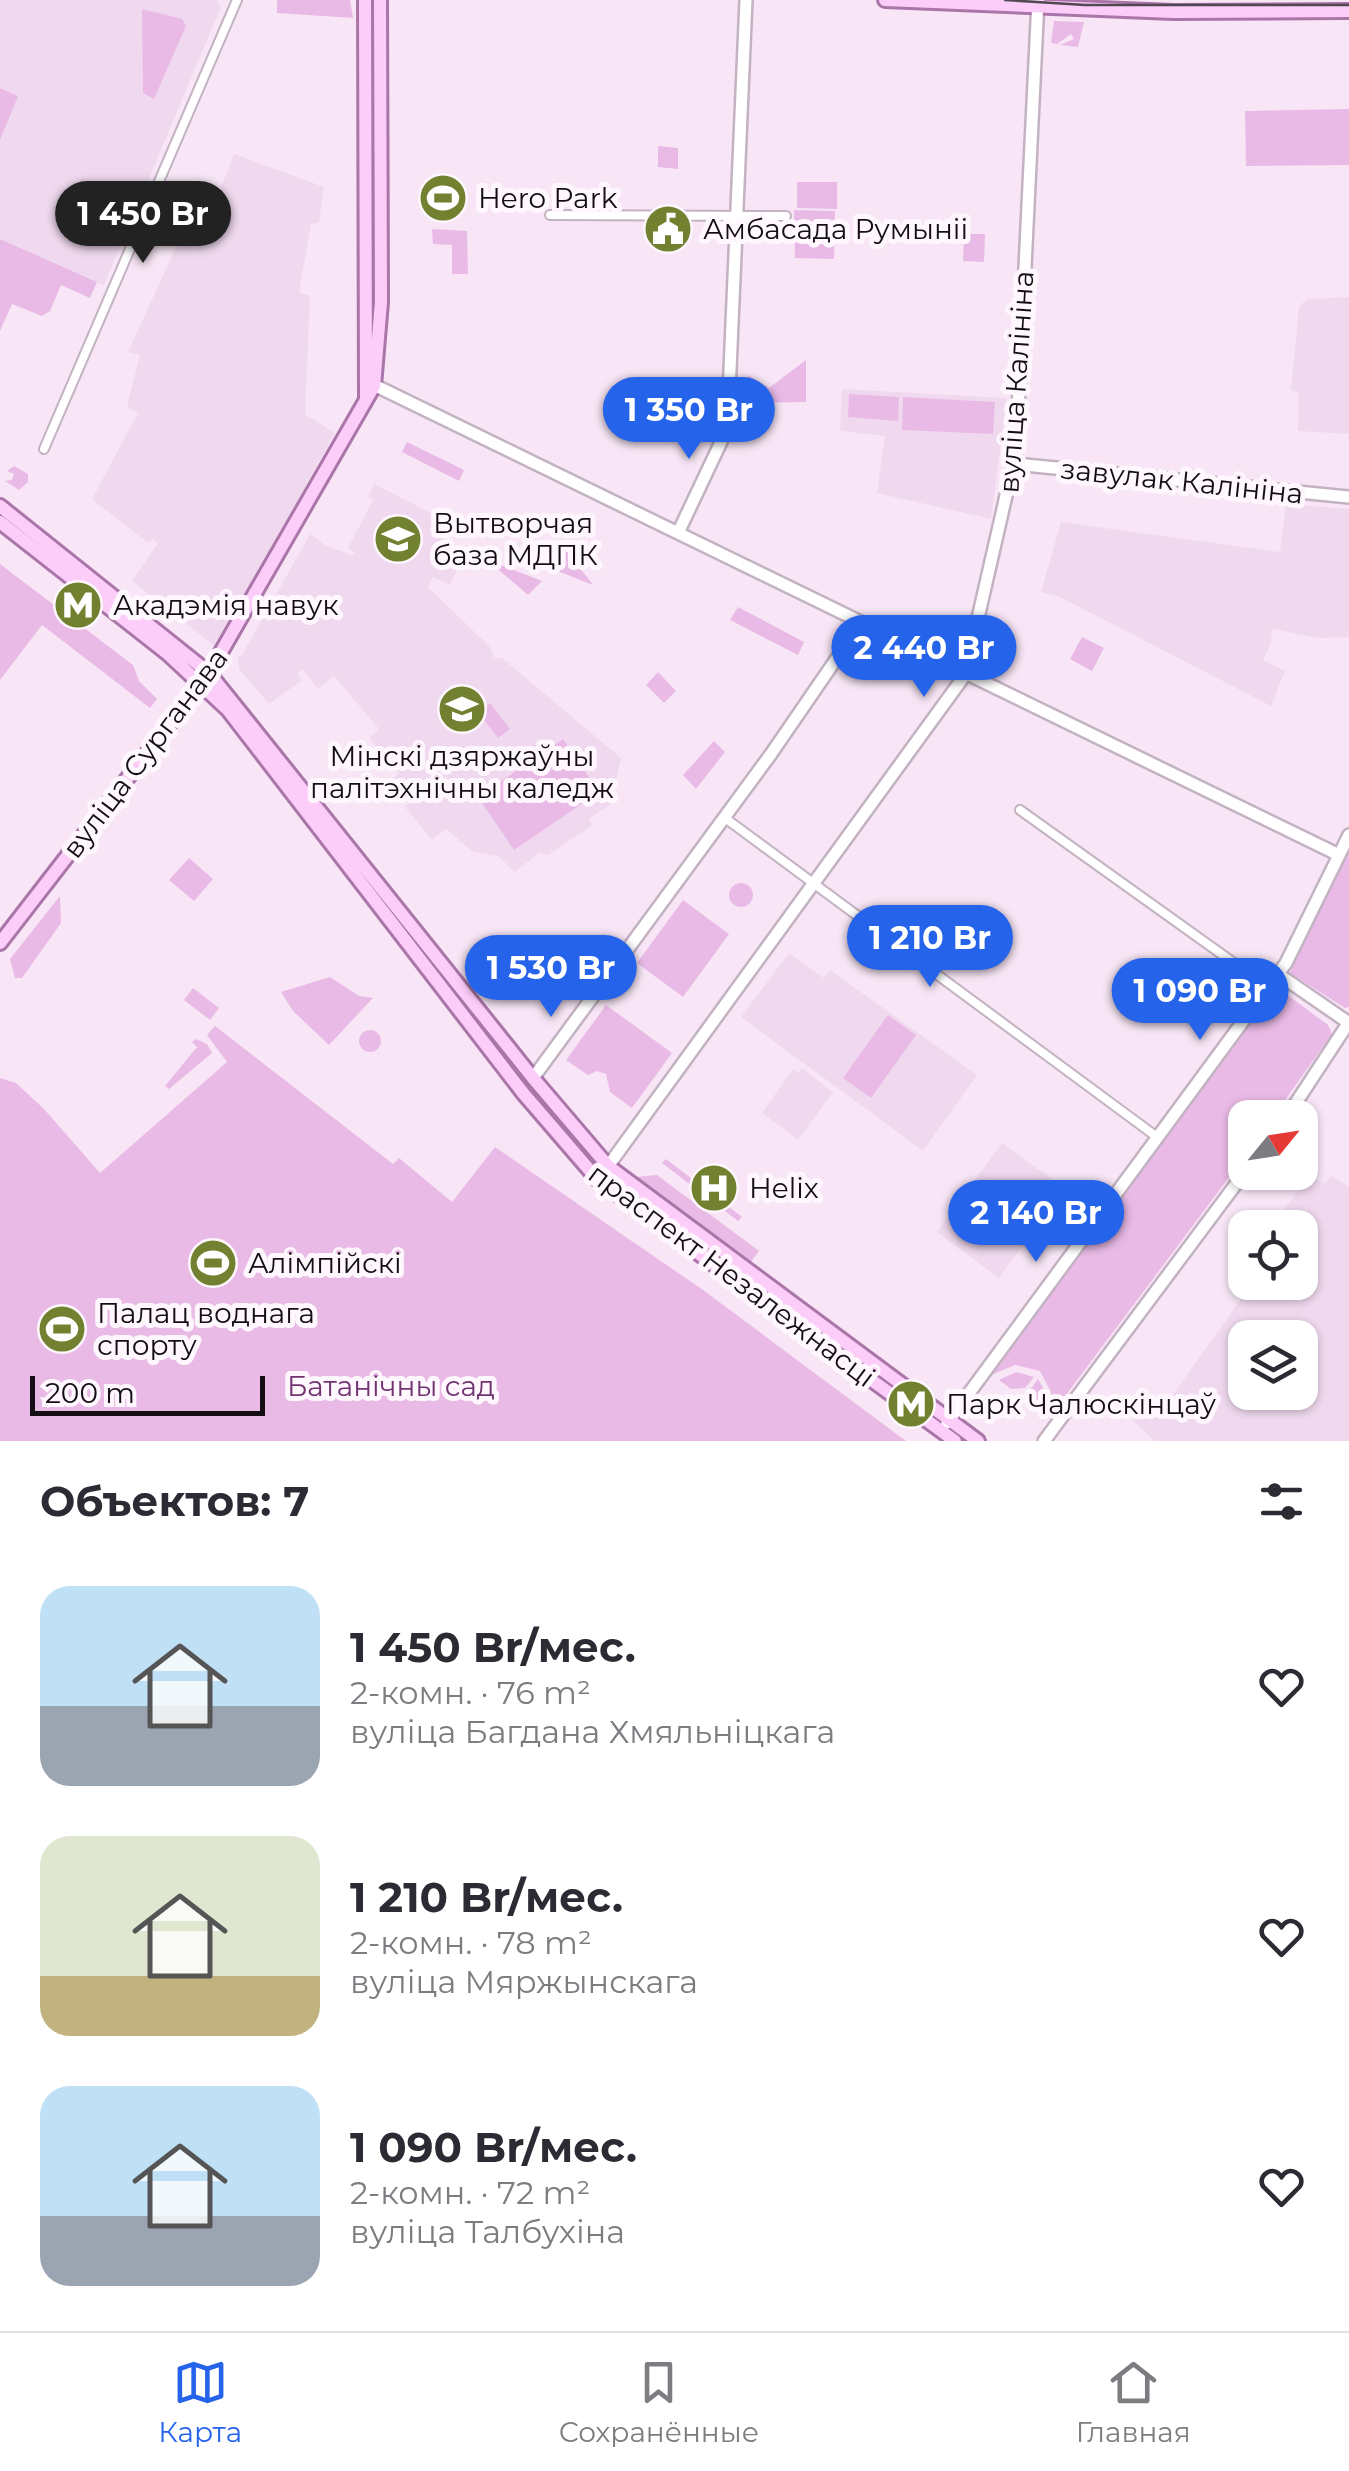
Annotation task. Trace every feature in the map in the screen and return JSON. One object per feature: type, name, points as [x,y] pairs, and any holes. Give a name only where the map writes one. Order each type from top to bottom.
[{"type":"main road","name":"вуліца Сурганава","points":[[365,0],[368,388]]},
{"type":"main road","name":"вуліца Сурганава","points":[[0,943],[205,678],[368,388],[382,302],[380,0]]},
{"type":"main road","points":[[678,532],[721,442],[728,416],[746,0]]},
{"type":"main road","points":[[885,0],[1349,11]]},
{"type":"main road","name":"вуліца Калініна","points":[[598,1180],[966,675],[1015,464],[1038,4]]},
{"type":"main road","points":[[368,388],[678,532],[1339,855]]},
{"type":"main road","name":"завулак Калініна","points":[[1015,464],[1349,497]]},
{"type":"main road","name":"праспект Незалежнасці","points":[[0,506],[205,678],[608,1166],[945,1426],[955,1441]]},
{"type":"main road","name":"праспект Незалежнасці","points":[[0,522],[205,678],[522,1093],[598,1180],[945,1426],[978,1441]]},
{"type":"main road","points":[[532,1078],[725,818],[861,623]]},
{"type":"main road","points":[[945,1426],[1278,974],[1349,834]]},
{"type":"main road","points":[[1278,974],[1349,1023],[1298,1100]]},
{"type":"main road","points":[[1044,1441],[1232,1190]]},
{"type":"street","points":[[44,449],[237,0]]},
{"type":"street","points":[[550,214],[786,216]]},
{"type":"street","points":[[1020,810],[1268,988]]},
{"type":"street","points":[[725,818],[1157,1136]]},
{"type":"shaded area","points":[[0,0],[217,0],[221,7],[104,285],[0,239]]},
{"type":"shaded area","points":[[234,154],[324,187],[319,223],[311,224],[299,292],[310,296],[305,414],[335,433],[216,647],[132,581],[158,543],[152,539],[148,543],[92,499],[138,413],[127,406],[140,355],[128,352],[187,223],[210,216]]},
{"type":"shaded area","points":[[1349,297],[1349,434],[1298,431],[1299,393],[1291,390],[1299,306],[1308,299]]},
{"type":"shaded area","points":[[842,389],[1007,398],[991,519],[877,493],[885,436],[840,431]]},
{"type":"shaded area","name":"Мінскі дзяржаўны палітэхнічны каледж","points":[[374,484],[437,516],[429,531],[466,552],[450,585],[433,577],[428,587],[489,646],[495,658],[502,658],[621,758],[611,804],[589,819],[592,825],[548,855],[539,853],[515,872],[498,856],[473,852],[446,829],[432,840],[405,807],[412,800],[394,778],[399,773],[369,738],[379,729],[334,676],[318,689],[302,669],[297,674],[302,680],[269,704],[239,669],[238,656],[310,534],[325,545],[355,553],[348,548],[373,500],[368,496]]},
{"type":"shaded area","points":[[1286,504],[1349,509],[1349,637],[1320,638],[1272,629],[1263,660],[1285,671],[1271,706],[1058,596],[1041,592],[1061,522],[1280,552]]},
{"type":"shaded area","points":[[789,953],[824,978],[830,970],[977,1075],[923,1151],[741,1017]]},
{"type":"shaded area","points":[[802,1068],[833,1092],[798,1140],[762,1113],[793,1069],[799,1073]]},
{"type":"shaded area","points":[[1002,1143],[1065,1188],[999,1278],[937,1232]]},
{"type":"shaded area","points":[[1332,1176],[1349,1187],[1349,1441],[1155,1441],[1134,1422],[1133,1411],[1162,1410],[1240,1300],[1318,1300],[1318,1210],[1286,1210],[1299,1190],[1318,1190],[1318,1180],[1323,1184]]},
{"type":"green space","points":[[277,0],[350,0],[353,18],[277,13]]},
{"type":"green space","points":[[142,9],[182,19],[186,26],[154,99],[143,93]]},
{"type":"green space","points":[[1054,21],[1084,22],[1078,47],[1060,45],[1074,39],[1071,34],[1057,44],[1051,43]]},
{"type":"green space","points":[[0,88],[18,96],[0,140]]},
{"type":"green space","points":[[1349,109],[1349,165],[1246,166],[1245,111]]},
{"type":"green space","points":[[658,146],[678,148],[678,169],[658,167]]},
{"type":"green space","points":[[797,182],[837,182],[837,209],[797,208]]},
{"type":"green space","points":[[794,210],[835,211],[834,259],[795,258]]},
{"type":"green space","points":[[432,229],[467,231],[468,274],[452,274],[452,245],[433,244]]},
{"type":"green space","points":[[964,234],[985,234],[984,262],[963,261]]},
{"type":"green space","points":[[0,239],[97,282],[90,298],[61,285],[50,311],[42,316],[12,304],[0,331]]},
{"type":"green space","points":[[806,360],[806,402],[748,403],[748,375],[769,388]]},
{"type":"green space","points":[[849,394],[899,397],[898,421],[848,417]]},
{"type":"green space","points":[[903,397],[995,402],[993,434],[902,430]]},
{"type":"green space","points":[[407,442],[464,470],[459,481],[402,452]]},
{"type":"green space","points":[[14,466],[28,474],[28,482],[19,490],[5,481],[12,480],[14,474],[7,471]]},
{"type":"green space","points":[[565,549],[593,585],[560,572],[557,564]]},
{"type":"green space","points":[[0,564],[133,665],[139,681],[157,699],[150,708],[42,625],[0,680]]},
{"type":"green space","points":[[493,565],[542,581],[528,595]]},
{"type":"green space","points":[[738,607],[804,642],[798,655],[730,620]]},
{"type":"green space","points":[[1082,637],[1104,648],[1092,671],[1070,659]]},
{"type":"green space","points":[[658,672],[676,691],[664,703],[646,685]]},
{"type":"green space","points":[[490,703],[510,729],[498,738],[478,712]]},
{"type":"green space","points":[[563,739],[599,792],[514,850],[478,797]]},
{"type":"green space","points":[[714,741],[725,752],[696,789],[683,775]]},
{"type":"green space","points":[[1349,845],[1349,1007],[1345,1008],[1290,973]]},
{"type":"green space","points":[[189,858],[213,879],[194,901],[169,880]]},
{"type":"green space","points":[[741,883],[753,895],[741,907],[729,895]]},
{"type":"green space","points":[[60,896],[61,923],[22,978],[15,978],[10,959]]},
{"type":"green space","points":[[683,900],[729,934],[683,997],[637,963]]},
{"type":"green space","points":[[330,977],[359,996],[373,998],[329,1045],[293,1011],[281,992]]},
{"type":"green space","points":[[193,988],[219,1008],[210,1020],[184,1000]]},
{"type":"green space","points":[[1274,991],[1282,991],[1328,1025],[1332,1034],[1285,1100],[1228,1100],[1228,1179],[1048,1419],[1051,1392],[1040,1371],[1015,1365],[991,1375]]},
{"type":"green space","points":[[606,1005],[672,1053],[632,1108],[610,1092],[606,1074],[597,1071],[588,1075],[566,1060]]},
{"type":"green space","points":[[888,1015],[916,1035],[871,1098],[843,1078]]},
{"type":"green space","name":"Батанічны сад","points":[[215,1026],[393,1164],[399,1158],[452,1202],[495,1147],[703,1290],[906,1441],[0,1441],[0,1078],[16,1083],[44,1109],[100,1173],[227,1062],[207,1035]]},
{"type":"green space","points":[[370,1030],[378,1033],[378,1049],[370,1052],[362,1049],[359,1041],[362,1033]]},
{"type":"green space","points":[[196,1039],[207,1044],[212,1053],[169,1089],[165,1086],[197,1047],[192,1042]]},
{"type":"green space","points":[[666,1159],[742,1217],[738,1221],[662,1163]]},
{"type":"green space","points":[[657,1175],[759,1251],[750,1263],[635,1177]]},
{"type":"green space","points":[[1016,1372],[1034,1377],[1025,1388],[1011,1389],[999,1380]]},
{"type":"green space","points":[[1038,1379],[1047,1395],[1042,1414],[1031,1405],[1030,1390]]},
{"type":"tram line","points":[[1005,0],[1085,5],[1349,5]]},
{"type":"place","name":"Hero Park","points":[[443,198]]},
{"type":"place","name":"Амбасада Румыніі","points":[[668,229]]},
{"type":"place","name":"Вытворчая база МДПК","points":[[398,539]]},
{"type":"place","name":"Акадэмія навук","points":[[78,605]]},
{"type":"place","name":"Мінскі дзяржаўны палітэхнічны каледж","points":[[462,709]]},
{"type":"place","name":"Helix","points":[[714,1188]]},
{"type":"place","name":"Алімпійскі","points":[[213,1263]]},
{"type":"place","name":"Палац воднага спорту","points":[[62,1329]]},
{"type":"place","name":"Парк Чалюскінцаў","points":[[911,1404]]}]
